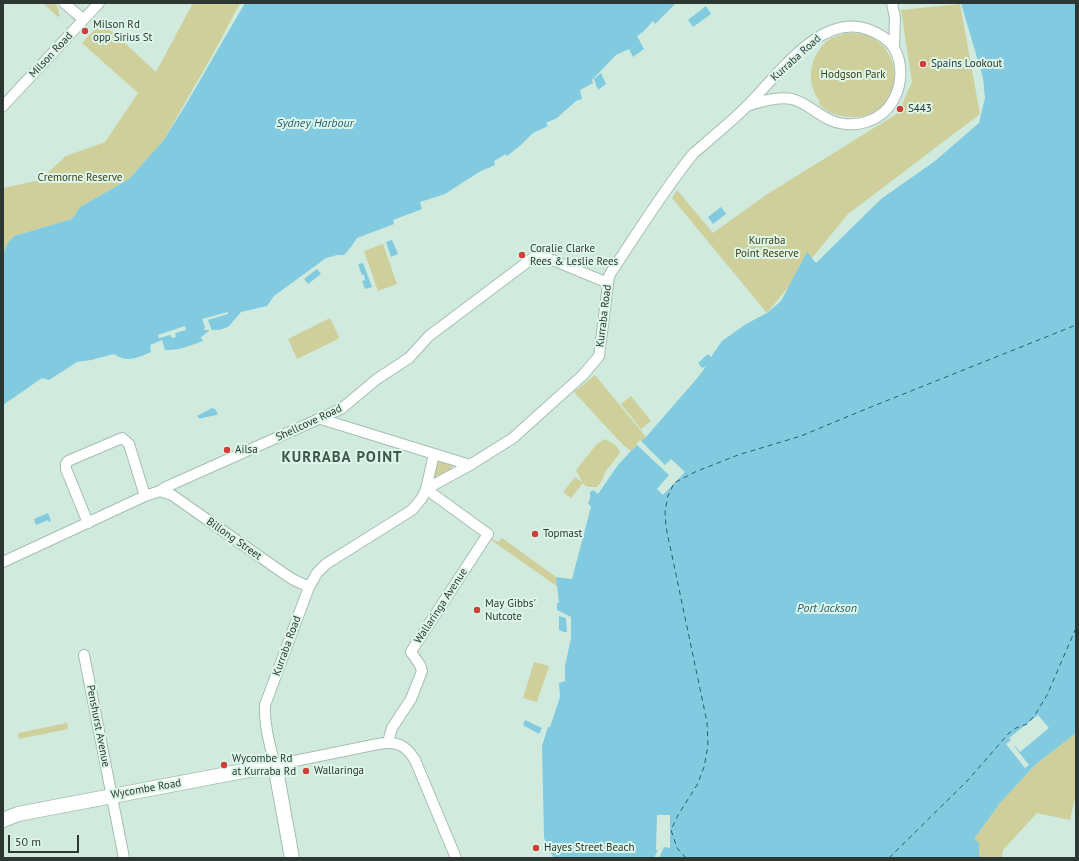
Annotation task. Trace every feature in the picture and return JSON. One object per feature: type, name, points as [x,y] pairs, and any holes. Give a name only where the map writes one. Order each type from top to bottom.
[{"type":"main road","name":"Wycombe Road","points":[[3,820],[18,814],[274,765]]},
{"type":"main road","name":"Kurraba Road","points":[[274,765],[292,858]]},
{"type":"main road","name":"Wycombe Road","points":[[3,813],[18,814]]},
{"type":"street","points":[[64,3],[83,19]]},
{"type":"street","name":"Milson Road","points":[[3,106],[99,3]]},
{"type":"street","points":[[892,3],[895,18],[894,48]]},
{"type":"street","name":"Kurraba Road","points":[[426,489],[470,465],[513,438],[583,375],[599,356],[609,276],[612,271],[694,153],[747,106],[786,65],[819,36],[837,28],[850,26],[860,27],[879,34],[894,48],[898,56],[900,82],[898,93],[893,102],[881,115],[866,122],[858,124],[839,123],[829,119],[802,103],[788,98],[765,101],[747,106]]},
{"type":"street","name":"Shellcove Road","points":[[3,562],[145,496],[160,491],[166,486],[320,419],[346,406],[378,379],[409,358],[429,336],[534,257],[550,259],[608,283]]},
{"type":"street","points":[[320,419],[470,465]]},
{"type":"street","points":[[88,523],[66,469],[66,464],[68,461],[122,438],[129,444],[145,496]]},
{"type":"street","name":"Kurraba Road","points":[[274,765],[267,727],[265,705],[308,587],[317,573],[326,564],[412,510],[422,498],[426,489],[434,454]]},
{"type":"street","name":"Wallaringa Avenue","points":[[388,742],[392,728],[411,699],[422,671],[420,664],[412,650],[488,534],[426,489]]},
{"type":"street","name":"Billong Street","points":[[160,491],[172,495],[292,579],[308,587]]},
{"type":"street","name":"Penshurst Avenue","points":[[84,656],[124,858]]},
{"type":"street","points":[[274,765],[388,742],[403,746],[410,752],[415,760],[456,858]]},
{"type":"green space","points":[[43,3],[56,3],[60,16],[58,17]]},
{"type":"green space","name":"Cremorne Reserve","points":[[193,3],[240,3],[213,54],[163,141],[129,179],[80,207],[72,219],[14,236],[7,244],[3,256],[3,188],[40,180],[66,156],[105,142],[138,93],[82,43],[102,22],[156,72]]},
{"type":"green space","name":"Kurraba Point Reserve","points":[[960,4],[980,114],[848,214],[767,313],[672,198],[677,190],[713,233],[766,195],[898,113],[912,82],[901,10]]},
{"type":"green space","name":"Hodgson Park","points":[[847,33],[865,35],[879,42],[890,58],[894,70],[894,82],[891,94],[885,104],[876,111],[865,116],[846,117],[830,112],[818,103],[820,101],[815,94],[812,85],[812,67],[814,58],[819,50],[832,38]]},
{"type":"green space","points":[[383,244],[397,284],[378,291],[364,251]]},
{"type":"green space","points":[[330,318],[339,337],[338,339],[297,359],[288,339]]},
{"type":"green space","points":[[595,375],[646,437],[631,451],[622,444],[574,392]]},
{"type":"green space","points":[[631,396],[651,421],[641,429],[621,404]]},
{"type":"green space","points":[[605,439],[616,446],[620,453],[606,471],[597,487],[589,487],[584,485],[576,470],[597,444]]},
{"type":"green space","points":[[439,462],[450,464],[452,466],[451,471],[433,479],[436,465]]},
{"type":"green space","points":[[575,477],[583,483],[571,498],[563,492]]},
{"type":"green space","points":[[502,538],[556,577],[558,587],[491,540],[492,539],[498,542]]},
{"type":"green space","points":[[534,662],[549,666],[537,702],[523,698]]},
{"type":"green space","points":[[67,723],[68,729],[19,739],[18,733]]},
{"type":"green space","points":[[1076,733],[1076,794],[1070,820],[1037,813],[1003,850],[1002,858],[982,858],[979,856],[978,843],[974,839],[1000,803],[1035,765]]},
{"type":"water","name":"Sydney Harbour","points":[[245,3],[676,3],[655,24],[653,21],[637,36],[644,49],[633,57],[629,49],[616,55],[592,80],[593,83],[580,90],[582,99],[576,101],[557,118],[546,123],[548,126],[533,133],[507,156],[506,154],[494,161],[495,165],[479,172],[445,194],[420,202],[422,209],[393,220],[394,224],[357,238],[344,255],[326,258],[274,296],[267,306],[241,312],[228,327],[219,330],[210,330],[201,337],[203,341],[175,350],[165,350],[162,340],[150,345],[151,352],[137,358],[128,359],[114,354],[77,362],[49,380],[42,378],[3,405],[3,256],[7,244],[14,236],[72,219],[80,207],[129,179],[163,141]]},
{"type":"water","name":"Port Jackson","points":[[961,3],[1076,3],[1076,733],[1035,765],[1000,803],[974,839],[979,843],[979,856],[982,858],[554,858],[544,838],[542,746],[560,697],[559,683],[565,681],[565,666],[571,638],[571,617],[557,610],[557,603],[559,603],[556,577],[572,579],[591,507],[588,503],[590,499],[590,492],[593,490],[598,494],[618,465],[646,437],[699,376],[706,366],[702,368],[698,363],[708,354],[711,357],[722,341],[746,324],[767,313],[781,301],[807,252],[816,263],[881,199],[935,161],[979,123],[985,98],[983,78]]},
{"type":"water","points":[[706,6],[711,14],[693,27],[688,20]]},
{"type":"water","points":[[601,73],[606,84],[598,90],[594,79]]},
{"type":"water","points":[[721,207],[726,214],[713,224],[708,217]]},
{"type":"water","points":[[392,240],[398,254],[391,257],[386,242]]},
{"type":"water","points":[[363,263],[372,287],[365,289],[362,281],[365,280],[364,275],[362,275],[358,264]]},
{"type":"water","points":[[317,269],[321,274],[308,284],[304,279]]},
{"type":"water","points":[[212,408],[215,409],[218,414],[200,419],[197,416]]},
{"type":"water","points":[[48,513],[51,521],[49,522],[48,520],[36,525],[34,519]]},
{"type":"water","points":[[559,616],[566,618],[567,632],[559,630]]},
{"type":"water","points":[[525,720],[542,728],[539,734],[523,725]]},
{"type":"pier","points":[[228,312],[228,314],[208,320],[212,331],[204,330],[205,327],[202,319]]},
{"type":"pier","points":[[185,326],[186,330],[175,333],[176,337],[172,338],[170,335],[159,338],[158,335]]},
{"type":"pier","points":[[640,440],[665,465],[671,459],[685,472],[663,495],[657,489],[669,475],[636,444]]},
{"type":"pier","points":[[1038,715],[1049,728],[1020,752],[1014,746],[1029,765],[1025,768],[1006,744],[1011,740],[1009,738]]},
{"type":"pier","points":[[657,815],[670,815],[670,848],[664,847],[659,858],[654,858],[658,850],[656,850]]},
{"type":"ferry route","points":[[686,858],[677,848],[671,830],[678,815],[697,785],[704,767],[708,746],[707,722],[666,527],[665,511],[668,496],[674,483],[695,472],[738,455],[801,436],[1076,325]]},
{"type":"ferry route","points":[[889,858],[969,779],[1008,734],[1016,728],[1027,724],[1035,715],[1047,695],[1076,628]]},
{"type":"place","name":"Milson Rd opp Sirius St","points":[[85,31]]},
{"type":"place","name":"Spains Lookout","points":[[923,64]]},
{"type":"place","name":"S443","points":[[900,109]]},
{"type":"place","name":"Coralie Clarke Rees & Leslie Rees","points":[[522,255]]},
{"type":"place","name":"Ailsa","points":[[227,450]]},
{"type":"place","name":"Topmast","points":[[535,534]]},
{"type":"place","name":"May Gibbs' Nutcote","points":[[477,610]]},
{"type":"place","name":"Wycombe Rd at Kurraba Rd","points":[[224,765]]},
{"type":"place","name":"Wallaringa","points":[[306,771]]},
{"type":"place","name":"Hayes Street Beach","points":[[536,848]]},
{"type":"district","name":"KURRABA POINT","points":[[342,458]]}]
